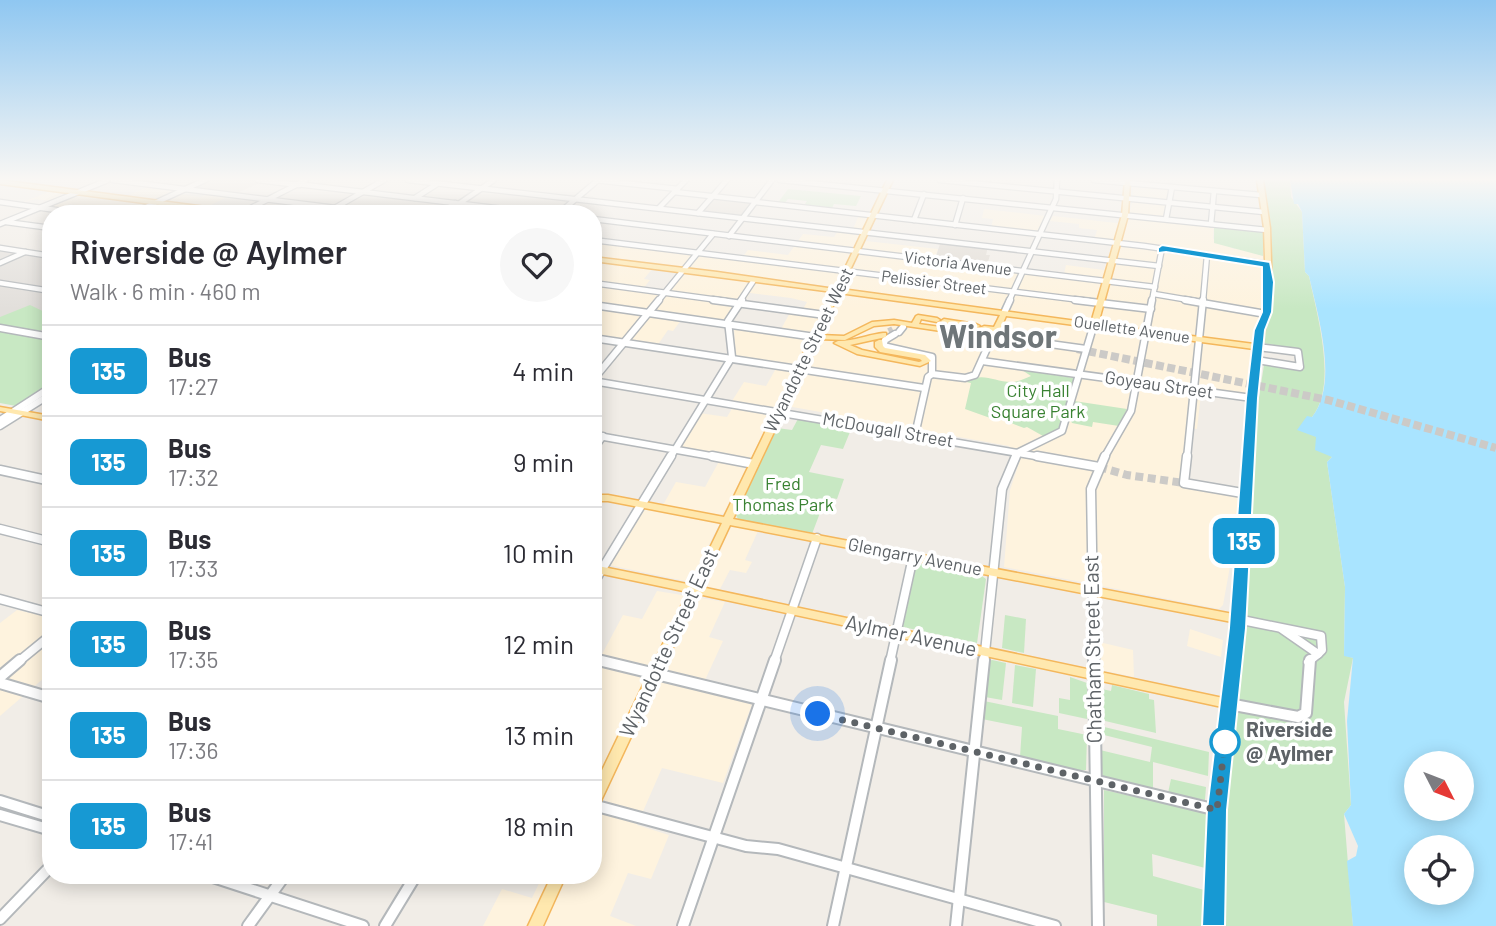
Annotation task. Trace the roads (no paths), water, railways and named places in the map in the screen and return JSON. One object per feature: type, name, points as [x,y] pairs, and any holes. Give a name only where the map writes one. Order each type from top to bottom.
[{"type":"main road","name":"Wyandotte Street West","points":[[727,521],[870,223]]},
{"type":"main road","points":[[1094,324],[1123,223]]},
{"type":"main road","points":[[1214,926],[1217,810],[1230,704],[1248,494],[1252,398],[1257,347],[1269,293],[1266,223]]},
{"type":"main road","name":"Ouellette Avenue","points":[[602,260],[1257,347]]},
{"type":"main road","points":[[915,325],[918,317],[980,327],[994,333],[1004,313]]},
{"type":"main road","points":[[815,337],[845,338],[872,324],[915,325],[961,332]]},
{"type":"main road","points":[[815,337],[852,344],[873,335],[933,329]]},
{"type":"main road","points":[[838,343],[854,351],[920,363],[928,361],[922,356],[883,350],[879,347],[892,333]]},
{"type":"main road","points":[[854,351],[863,350],[892,333]]},
{"type":"main road","points":[[0,409],[42,417]]},
{"type":"main road","name":"Glengarry Avenue","points":[[602,498],[1237,619]]},
{"type":"main road","name":"Wyandotte Street East","points":[[602,785],[727,521]]},
{"type":"main road","name":"Aylmer Avenue","points":[[602,570],[1230,704]]},
{"type":"main road","points":[[535,926],[555,884]]},
{"type":"street","points":[[12,223],[42,227]]},
{"type":"street","name":"Victoria Avenue","points":[[627,223],[1155,287]]},
{"type":"street","points":[[729,236],[739,223]]},
{"type":"street","points":[[789,223],[1159,265]]},
{"type":"street","points":[[940,223],[1162,248],[1267,264]]},
{"type":"street","points":[[1004,313],[1045,223]]},
{"type":"street","points":[[1204,223],[1267,230]]},
{"type":"street","points":[[602,370],[713,234]]},
{"type":"street","name":"Pelissier Street","points":[[602,241],[1150,309]]},
{"type":"street","points":[[0,248],[42,254]]},
{"type":"street","name":"Chatham Street East","points":[[1098,926],[1091,489],[1099,467],[1130,411],[1162,248]]},
{"type":"street","points":[[0,263],[26,252]]},
{"type":"street","points":[[1207,255],[1196,391],[1184,483],[1248,494]]},
{"type":"street","points":[[602,563],[730,359],[728,325],[754,280]]},
{"type":"street","points":[[0,283],[42,290]]},
{"type":"street","points":[[602,284],[825,315]]},
{"type":"street","points":[[1154,294],[1266,314]]},
{"type":"street","points":[[602,306],[815,337]]},
{"type":"street","points":[[956,926],[1002,489],[1017,453],[1062,431],[1094,324]]},
{"type":"street","points":[[0,328],[42,335]]},
{"type":"street","points":[[892,333],[883,346],[932,357],[932,374]]},
{"type":"street","points":[[915,435],[928,377],[932,374],[971,377],[994,333],[1086,349]]},
{"type":"street","points":[[602,339],[924,388]]},
{"type":"street","name":"Ouellette Avenue","points":[[1257,347],[1298,352],[1300,368],[1257,360]]},
{"type":"street","name":"Goyeau Street","points":[[982,360],[1252,398]]},
{"type":"street","name":"McDougall Street","points":[[602,382],[1099,467]]},
{"type":"street","points":[[0,426],[42,394]]},
{"type":"street","points":[[0,420],[42,399]]},
{"type":"street","points":[[603,436],[754,464]]},
{"type":"street","points":[[1041,442],[1039,449],[1047,458]]},
{"type":"street","points":[[0,470],[42,479]]},
{"type":"street","points":[[0,529],[42,540]]},
{"type":"street","points":[[683,926],[817,538]]},
{"type":"street","points":[[833,926],[913,557]]},
{"type":"street","points":[[0,599],[42,611]]},
{"type":"street","points":[[1230,704],[1298,718],[1306,712],[1308,662],[1322,650],[1321,636],[1237,619]]},
{"type":"street","points":[[1282,629],[1318,654]]},
{"type":"street","points":[[0,677],[42,642]]},
{"type":"street","points":[[602,661],[1217,810]]},
{"type":"street","points":[[0,683],[42,695]]},
{"type":"street","points":[[42,814],[6,803],[0,815],[42,827]]},
{"type":"street","points":[[602,806],[746,846],[778,849],[1055,926]]},
{"type":"street","points":[[0,919],[42,875]]},
{"type":"street","points":[[234,884],[363,926]]},
{"type":"street","points":[[248,926],[279,884]]},
{"type":"street","points":[[385,926],[411,884]]},
{"type":"water","points":[[1303,223],[1496,223],[1496,926],[1353,926],[1347,861],[1356,856],[1358,846],[1344,814],[1351,805],[1347,721],[1353,658],[1344,656],[1345,587],[1327,462],[1332,457],[1315,450],[1316,437],[1297,430],[1307,416],[1312,417],[1320,403],[1324,387],[1324,349],[1309,276],[1305,272]]},
{"type":"tunnel","points":[[889,332],[893,330]]},
{"type":"tunnel","points":[[961,332],[1001,338]]},
{"type":"tunnel","points":[[1077,349],[1328,400],[1496,448]]},
{"type":"tunnel","points":[[1099,467],[1127,475],[1184,483]]},
{"type":"place","name":"Riverside @ Aylmer","points":[[1225,742]]},
{"type":"district","name":"Windsor","points":[[998,337]]},
{"type":"park label","name":"City Hall Square Park","points":[[1038,401]]},
{"type":"park label","name":"Fred Thomas Park","points":[[783,494]]}]
